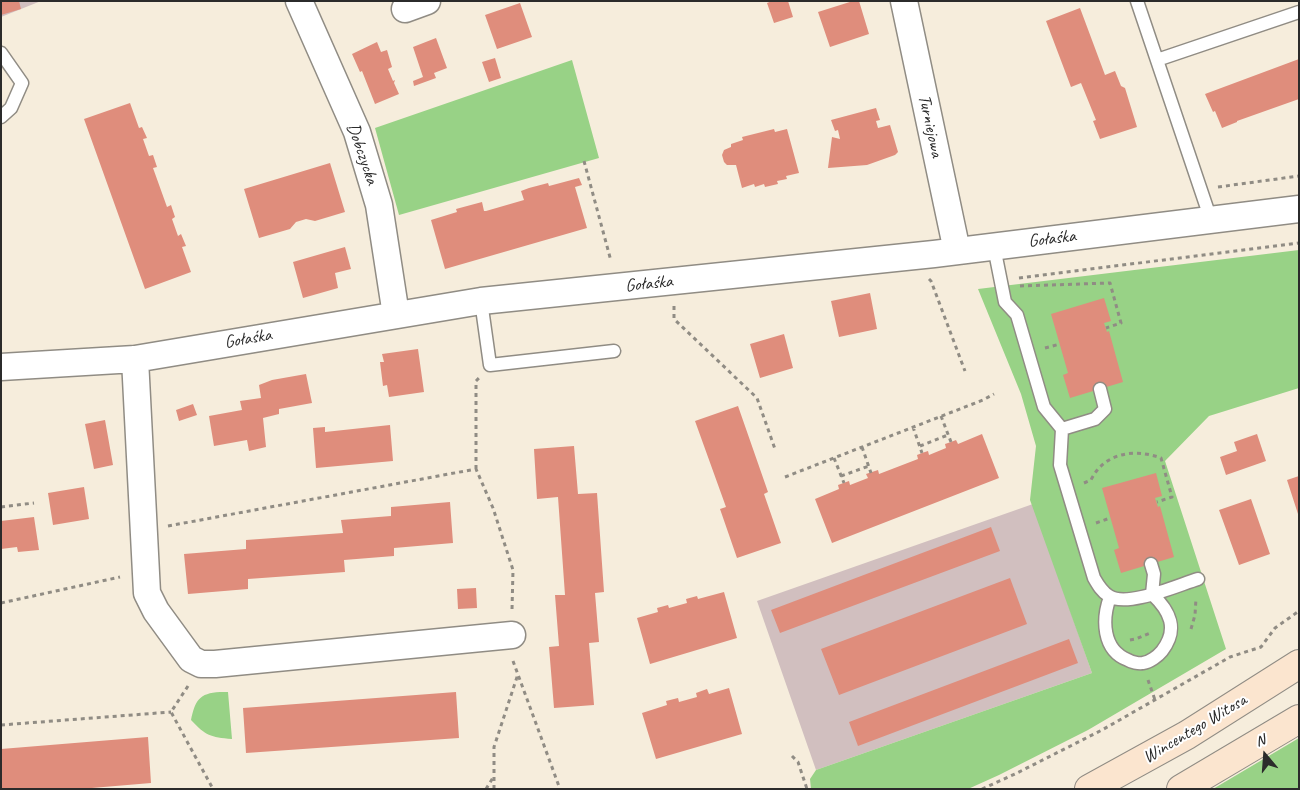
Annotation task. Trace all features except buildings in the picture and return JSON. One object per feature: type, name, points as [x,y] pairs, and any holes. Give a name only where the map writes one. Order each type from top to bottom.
[{"type":"main road","name":"Wincentego Witosa","points":[[1089,789],[1187,735],[1299,664]]},
{"type":"main road","points":[[1181,789],[1299,719]]},
{"type":"street","name":"Dobczycka","points":[[299,1],[357,132],[379,205],[396,315]]},
{"type":"street","name":"Turniejowa","points":[[904,1],[957,251]]},
{"type":"street","name":"Gołaśka","points":[[1,366],[135,359],[481,301],[957,251],[1299,209]]},
{"type":"street","points":[[135,359],[147,593],[156,611],[192,659],[201,664],[215,664],[512,635]]},
{"type":"lane","points":[[1137,1],[1211,220]]},
{"type":"lane","points":[[1157,60],[1299,12]]},
{"type":"lane","points":[[1,53],[22,82],[11,108],[1,117]]},
{"type":"lane","points":[[994,246],[1005,302],[1017,315],[1044,407],[1062,429],[1060,465],[1094,578],[1102,590],[1110,597],[1126,600],[1152,594],[1198,579]]},
{"type":"lane","points":[[481,301],[490,364],[614,351]]},
{"type":"lane","points":[[1062,429],[1095,419],[1105,410],[1100,389]]},
{"type":"lane","points":[[1151,564],[1154,574],[1152,594]]},
{"type":"lane","points":[[1110,597],[1105,609],[1105,629],[1110,646],[1119,657],[1143,663],[1159,656],[1166,646],[1172,631],[1163,604],[1152,594]]},
{"type":"path","points":[[584,161],[612,264]]},
{"type":"path","points":[[1200,189],[1299,176]]},
{"type":"path","points":[[1001,283],[1299,243]]},
{"type":"path","points":[[927,278],[931,281],[965,371]]},
{"type":"path","points":[[1001,283],[1110,283],[1121,323],[1106,328]]},
{"type":"path","points":[[674,304],[674,319],[757,398],[775,449]]},
{"type":"path","points":[[490,364],[476,380],[476,469],[493,508],[513,570],[511,656],[560,789]]},
{"type":"path","points":[[785,476],[994,394]]},
{"type":"path","points":[[941,416],[950,442]]},
{"type":"path","points":[[913,427],[922,452]]},
{"type":"path","points":[[920,446],[948,435]]},
{"type":"path","points":[[862,447],[871,473]]},
{"type":"path","points":[[1067,488],[1091,480],[1102,465],[1117,455],[1144,454],[1161,458],[1172,497],[1156,502]]},
{"type":"path","points":[[834,458],[844,483]]},
{"type":"path","points":[[841,476],[869,466]]},
{"type":"path","points":[[145,530],[476,469]]},
{"type":"path","points":[[1,507],[34,503]]},
{"type":"path","points":[[1,603],[127,576]]},
{"type":"path","points":[[982,789],[1102,730],[1230,656],[1261,647],[1275,628],[1299,611]]},
{"type":"path","points":[[1107,639],[1115,641],[1136,639],[1149,633],[1159,624],[1167,612]]},
{"type":"path","points":[[171,712],[201,664]]},
{"type":"path","points":[[494,789],[494,747],[518,674]]},
{"type":"path","points":[[1,725],[171,712]]},
{"type":"path","points":[[171,712],[213,789]]},
{"type":"path","points":[[792,756],[798,762],[806,789]]},
{"type":"path","points":[[486,789],[494,776]]},
{"type":"shaded area","points":[[1,1],[41,1],[1,17]]},
{"type":"shaded area","points":[[1033,504],[1092,673],[816,770],[757,601]]},
{"type":"green space","points":[[572,60],[599,158],[399,215],[375,128]]},
{"type":"green space","points":[[1299,250],[1299,388],[1209,416],[1165,461],[1226,649],[1088,730],[968,789],[811,789],[810,779],[816,770],[1092,673],[1030,500],[1036,446],[1021,394],[978,289]]},
{"type":"green space","points":[[228,692],[232,739],[209,735],[191,720],[199,699],[207,694]]},
{"type":"green space","points":[[1299,738],[1299,789],[1213,789]]}]
